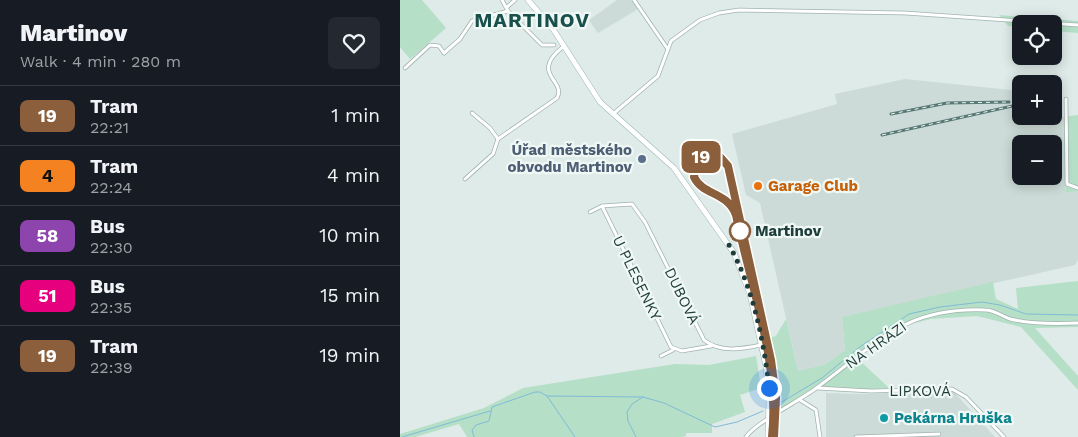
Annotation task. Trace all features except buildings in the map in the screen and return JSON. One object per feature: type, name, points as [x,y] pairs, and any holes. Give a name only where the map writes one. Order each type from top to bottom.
[{"type":"street","points":[[502,0],[542,45],[554,45],[560,40]]},
{"type":"street","points":[[405,68],[427,47],[436,45],[445,54],[460,39],[472,21],[508,9],[515,0]]},
{"type":"street","points":[[528,0],[560,40],[593,93],[613,114],[674,168],[729,245],[748,286],[762,345],[768,379],[768,437]]},
{"type":"street","points":[[634,0],[667,48]]},
{"type":"street","points":[[613,114],[658,76],[671,41],[700,20],[719,12],[739,10],[906,13],[1078,25]]},
{"type":"street","points":[[554,45],[558,51]]},
{"type":"street","points":[[465,179],[493,154],[498,139],[557,98],[558,89],[548,67],[549,60],[564,46]]},
{"type":"street","points":[[1066,99],[1067,184],[1078,188]]},
{"type":"street","points":[[472,113],[490,128],[498,139]]},
{"type":"street","name":"DUBOVÁ","points":[[602,206],[632,204],[643,217],[702,336],[712,345]]},
{"type":"street","points":[[590,212],[602,206]]},
{"type":"street","name":"U PLESENKY","points":[[602,206],[672,350]]},
{"type":"street","name":"NA HRÁZI","points":[[746,437],[755,428],[800,400],[881,338],[919,317],[951,312],[985,310],[1024,321],[1078,323]]},
{"type":"street","points":[[661,356],[672,350],[682,352],[712,345],[730,349],[762,345]]},
{"type":"street","name":"LIPKOVÁ","points":[[816,388],[871,391],[952,389],[966,397],[1004,437]]},
{"type":"street","points":[[800,400],[816,410],[820,437]]},
{"type":"street","points":[[856,437],[938,434]]},
{"type":"shaded area","points":[[617,0],[632,0],[638,9],[598,33],[589,20]]},
{"type":"shaded area","points":[[905,79],[1012,90],[1012,125],[1062,125],[1062,95],[1066,193],[1078,191],[1078,260],[1075,265],[842,317],[845,350],[826,364],[798,371],[760,203],[746,195],[732,134],[837,104],[835,94]]},
{"type":"shaded area","points":[[953,391],[995,437],[826,437],[826,393],[858,394]]},
{"type":"green space","points":[[400,0],[422,0],[446,28],[410,59],[400,47]]},
{"type":"green space","points":[[999,15],[1012,16],[1012,26],[1008,26]]},
{"type":"green space","points":[[1062,20],[1078,21],[1078,33],[1062,32]]},
{"type":"green space","points":[[1078,115],[1078,191],[1066,193],[1063,117]]},
{"type":"green space","points":[[1078,281],[1078,327],[1035,328],[1078,376],[1078,390],[1021,327],[977,316],[931,319],[901,326],[857,358],[889,388],[838,391],[821,387],[782,408],[777,408],[775,366],[768,338],[776,336],[786,319],[798,371],[826,364],[845,350],[842,317],[993,282],[996,299],[1018,309],[1016,288]]},
{"type":"green space","points":[[756,356],[761,388],[740,395],[745,412],[712,424],[712,433],[686,433],[686,436],[681,437],[467,437],[459,424],[415,437],[400,437],[400,434],[484,408],[523,388],[675,364],[709,365]]},
{"type":"waterway","points":[[780,403],[822,378],[861,346],[909,314],[940,307],[982,302],[1000,305],[1026,314],[1078,315]]},
{"type":"waterway","points":[[474,437],[472,430],[476,425],[489,421],[492,407],[535,392],[540,392],[547,396],[575,437]]},
{"type":"waterway","points":[[547,396],[643,397]]},
{"type":"waterway","points":[[636,437],[628,421],[627,412],[632,404],[643,397],[664,403],[715,427],[737,422],[763,411]]},
{"type":"waterway","points":[[402,437],[490,411]]},
{"type":"tram line","points":[[772,437],[772,382],[769,354],[736,215],[732,207],[722,197],[703,188],[694,177],[696,162],[707,154],[719,156],[728,166],[771,360],[776,398],[774,437]]},
{"type":"tram line","name":"19","points":[[772,437],[774,405],[771,370],[736,215],[728,201],[701,186],[694,177],[693,172],[696,162],[707,154],[714,154],[720,157],[728,166],[774,376],[776,417],[774,437]]},
{"type":"railway","points":[[891,114],[947,103],[1009,102]]},
{"type":"railway","points":[[882,135],[1012,106]]},
{"type":"place","name":"Úřad městského obvodu Martinov","points":[[642,159]]},
{"type":"place","name":"Garage Club","points":[[758,186]]},
{"type":"place","name":"Martinov","points":[[740,231]]},
{"type":"place","name":"Pekárna Hruška","points":[[884,418]]},
{"type":"district","name":"MARTINOV","points":[[532,20]]},
{"type":"route","points":[[740,231],[729,245],[740,264],[750,294],[762,345],[769,388]]}]
